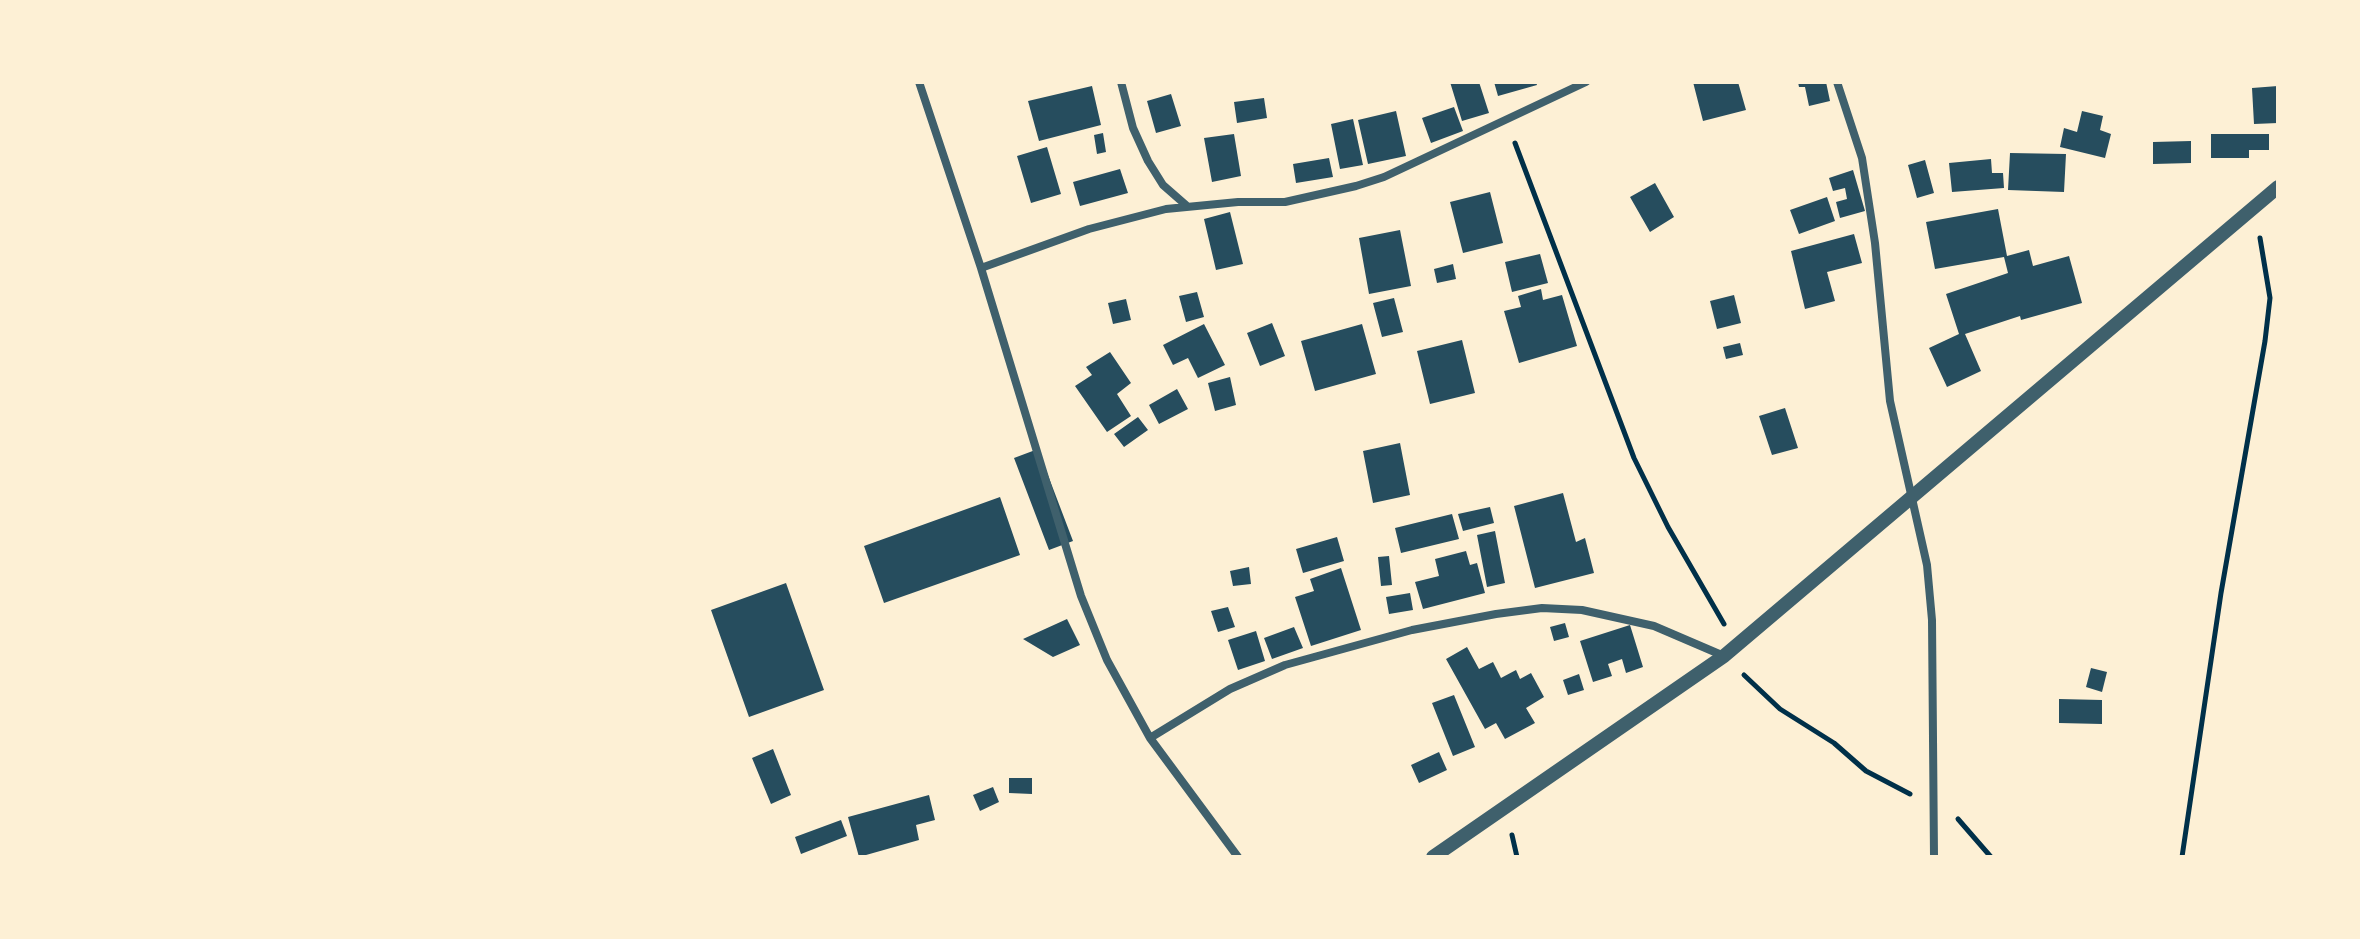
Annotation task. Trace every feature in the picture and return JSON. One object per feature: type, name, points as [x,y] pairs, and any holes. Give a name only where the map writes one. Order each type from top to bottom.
[{"type":"street","points":[[919,82],[981,268],[1081,596],[1107,660],[1150,738],[1238,857]]},
{"type":"street","points":[[1121,82],[1133,128],[1148,161],[1163,185],[1187,206]]},
{"type":"street","points":[[981,268],[1089,229],[1187,206],[1319,197],[1384,177],[1586,82]]},
{"type":"street","points":[[1837,82],[1862,158],[1875,243],[1890,401],[1927,565],[1932,620],[1934,857]]},
{"type":"street","points":[[1433,857],[1738,645],[2278,187]]},
{"type":"street","points":[[1150,738],[1230,689],[1285,665],[1412,630],[1496,614],[1542,608],[1582,610],[1654,626],[1724,656]]},
{"type":"path","points":[[1506,118],[1634,458],[1668,527],[1738,645]]},
{"type":"path","points":[[2182,857],[2270,298],[2267,261],[2251,210]]},
{"type":"path","points":[[1724,656],[1780,709],[1834,743],[1880,782],[1933,803],[1955,816],[1991,857]]},
{"type":"building","points":[[1450,82],[1479,82],[1489,113],[1462,121]]},
{"type":"building","points":[[1494,82],[1536,82],[1537,85],[1498,96]]},
{"type":"building","points":[[1693,82],[1738,82],[1746,110],[1703,121]]},
{"type":"building","points":[[1798,82],[1826,82],[1830,101],[1809,106],[1805,87],[1799,87]]},
{"type":"building","points":[[1092,86],[1101,125],[1039,141],[1028,101]]},
{"type":"building","points":[[2278,86],[2278,123],[2254,124],[2252,88]]},
{"type":"building","points":[[1171,94],[1181,126],[1156,133],[1147,101]]},
{"type":"building","points":[[1264,98],[1267,118],[1237,123],[1234,102]]},
{"type":"building","points":[[1454,107],[1463,131],[1431,143],[1422,118]]},
{"type":"building","points":[[1396,111],[1406,156],[1368,164],[1358,120]]},
{"type":"building","points":[[2082,111],[2103,116],[2100,130],[2111,134],[2105,158],[2060,147],[2064,128],[2077,132]]},
{"type":"building","points":[[1353,119],[1363,165],[1340,169],[1331,124]]},
{"type":"building","points":[[1103,133],[1106,152],[1097,154],[1094,135]]},
{"type":"building","points":[[1234,134],[1241,176],[1212,182],[1204,138]]},
{"type":"building","points":[[2211,134],[2269,134],[2269,150],[2249,150],[2249,158],[2211,158]]},
{"type":"building","points":[[2191,141],[2191,163],[2153,164],[2153,142]]},
{"type":"building","points":[[1047,147],[1061,194],[1031,203],[1017,156]]},
{"type":"building","points":[[2010,153],[2066,154],[2064,192],[2008,190]]},
{"type":"building","points":[[1329,158],[1333,177],[1296,183],[1293,164]]},
{"type":"building","points":[[1991,159],[1992,173],[2003,173],[2004,188],[1952,192],[1949,163]]},
{"type":"building","points":[[1925,160],[1934,193],[1917,198],[1908,165]]},
{"type":"building","points":[[1120,169],[1128,193],[1080,206],[1073,182]]},
{"type":"building","points":[[1853,170],[1865,211],[1840,218],[1836,202],[1847,199],[1845,188],[1833,191],[1829,178]]},
{"type":"building","points":[[1655,183],[1674,217],[1650,232],[1630,197]]},
{"type":"building","points":[[1490,192],[1503,243],[1463,253],[1450,202]]},
{"type":"building","points":[[1827,197],[1835,221],[1799,234],[1790,210]]},
{"type":"building","points":[[1998,209],[2007,256],[2029,250],[2033,266],[2069,256],[2082,303],[2021,320],[2020,316],[1965,334],[1981,371],[1947,387],[1929,348],[1959,334],[1946,294],[2008,273],[2004,257],[1935,269],[1926,222]]},
{"type":"building","points":[[1230,212],[1243,264],[1216,270],[1204,219]]},
{"type":"building","points":[[1400,230],[1411,286],[1369,294],[1359,238]]},
{"type":"building","points":[[1854,234],[1862,263],[1827,272],[1835,301],[1805,309],[1791,251]]},
{"type":"building","points":[[1540,254],[1548,283],[1512,292],[1505,262]]},
{"type":"building","points":[[1453,264],[1456,279],[1437,283],[1434,269]]},
{"type":"building","points":[[1541,289],[1543,300],[1562,295],[1577,346],[1519,363],[1504,311],[1521,307],[1518,296]]},
{"type":"building","points":[[1197,292],[1204,317],[1186,322],[1179,296]]},
{"type":"building","points":[[1734,295],[1741,323],[1717,329],[1710,301]]},
{"type":"building","points":[[1394,298],[1403,332],[1382,337],[1373,303]]},
{"type":"building","points":[[1126,299],[1131,320],[1113,324],[1108,303]]},
{"type":"building","points":[[1272,323],[1285,356],[1260,366],[1247,333]]},
{"type":"building","points":[[1204,324],[1225,365],[1198,378],[1188,358],[1173,365],[1163,345]]},
{"type":"building","points":[[1362,324],[1376,374],[1315,391],[1301,341]]},
{"type":"building","points":[[1462,340],[1475,393],[1430,404],[1417,351]]},
{"type":"building","points":[[1740,343],[1743,355],[1726,359],[1723,347]]},
{"type":"building","points":[[1110,352],[1131,383],[1117,394],[1131,416],[1107,432],[1075,386],[1092,375],[1086,367]]},
{"type":"building","points":[[1230,377],[1236,405],[1215,411],[1208,383]]},
{"type":"building","points":[[1177,389],[1188,409],[1159,424],[1149,405]]},
{"type":"building","points":[[1785,408],[1798,448],[1772,455],[1759,416]]},
{"type":"building","points":[[1138,417],[1148,430],[1124,447],[1114,434]]},
{"type":"building","points":[[1400,443],[1410,495],[1373,503],[1363,451]]},
{"type":"building","points":[[1038,449],[1073,541],[1049,550],[1014,458]]},
{"type":"building","points":[[1563,493],[1576,542],[1585,538],[1594,573],[1535,588],[1514,506]]},
{"type":"building","points":[[1000,497],[1020,555],[884,603],[864,546]]},
{"type":"building","points":[[1490,507],[1494,523],[1463,531],[1458,514]]},
{"type":"building","points":[[1452,514],[1459,539],[1401,553],[1395,528]]},
{"type":"building","points":[[1495,531],[1505,583],[1487,587],[1477,535]]},
{"type":"building","points":[[1337,537],[1344,561],[1303,573],[1296,549]]},
{"type":"building","points":[[1466,551],[1470,565],[1477,563],[1485,593],[1423,609],[1415,582],[1439,576],[1435,559]]},
{"type":"building","points":[[1389,556],[1392,585],[1381,586],[1378,557]]},
{"type":"building","points":[[1249,567],[1251,584],[1233,586],[1230,571]]},
{"type":"building","points":[[1341,568],[1361,630],[1311,646],[1295,597],[1314,591],[1310,579]]},
{"type":"building","points":[[786,583],[824,690],[749,717],[711,610]]},
{"type":"building","points":[[1410,593],[1413,610],[1389,614],[1386,597]]},
{"type":"building","points":[[1228,607],[1235,627],[1218,632],[1211,611]]},
{"type":"building","points":[[1067,619],[1080,645],[1053,657],[1023,639]]},
{"type":"building","points":[[1565,623],[1569,637],[1554,641],[1550,627]]},
{"type":"building","points":[[1630,625],[1643,667],[1626,673],[1622,659],[1608,664],[1612,676],[1593,682],[1580,641]]},
{"type":"building","points":[[1294,627],[1303,648],[1272,659],[1264,638]]},
{"type":"building","points":[[1256,631],[1265,661],[1238,670],[1228,640]]},
{"type":"building","points":[[1467,647],[1479,669],[1493,662],[1501,678],[1516,670],[1520,679],[1531,673],[1544,697],[1526,708],[1535,723],[1505,739],[1496,723],[1485,729],[1446,659]]},
{"type":"building","points":[[2091,668],[2107,672],[2102,692],[2086,687]]},
{"type":"building","points":[[1579,674],[1584,690],[1568,695],[1563,680]]},
{"type":"building","points":[[1454,695],[1475,747],[1453,756],[1432,703]]},
{"type":"building","points":[[2059,699],[2102,700],[2102,724],[2059,723]]},
{"type":"building","points":[[773,749],[791,795],[771,804],[752,758]]},
{"type":"building","points":[[1439,752],[1447,770],[1419,783],[1411,765]]},
{"type":"building","points":[[1009,778],[1032,778],[1032,794],[1009,793]]},
{"type":"building","points":[[993,787],[999,802],[980,811],[973,795]]},
{"type":"building","points":[[929,795],[935,820],[916,825],[919,840],[859,857],[848,817]]},
{"type":"building","points":[[841,820],[847,836],[801,854],[795,837]]}]
